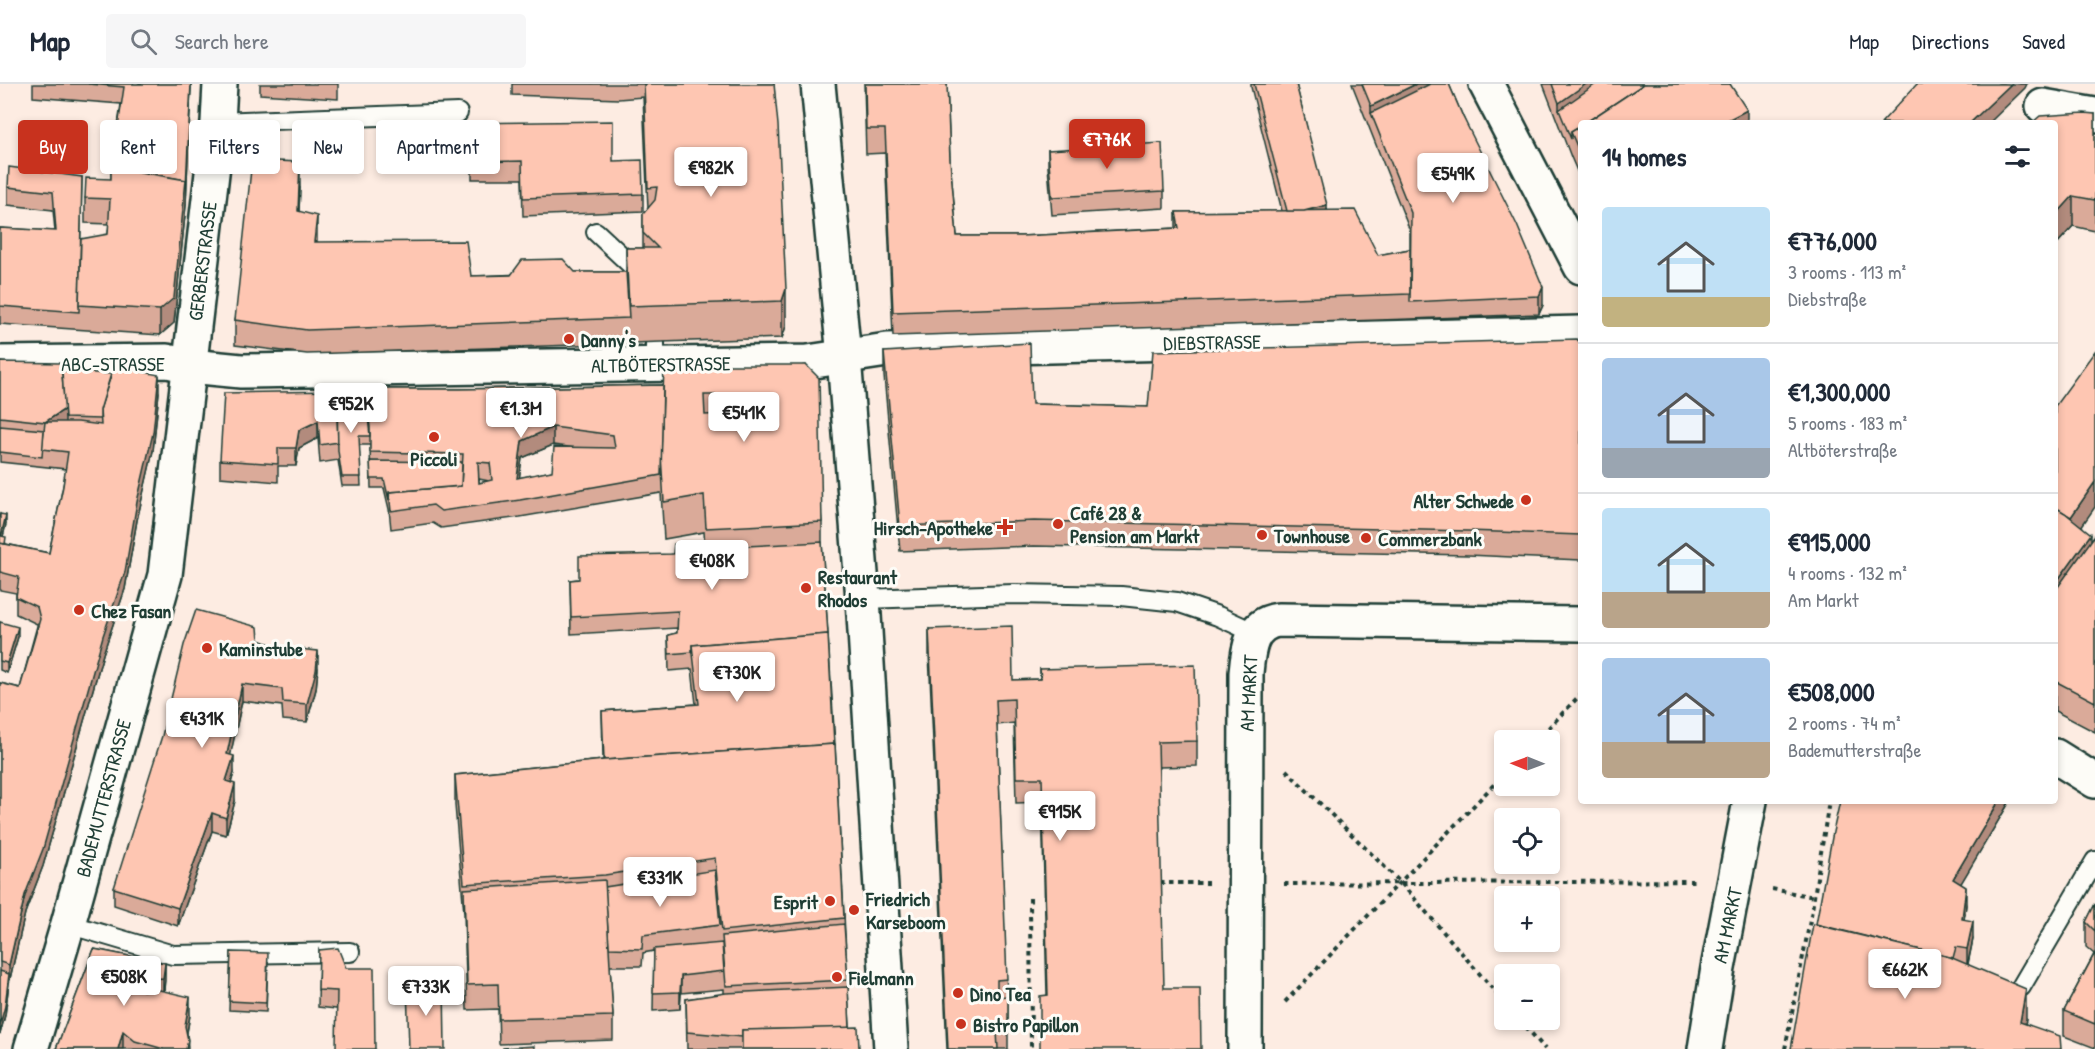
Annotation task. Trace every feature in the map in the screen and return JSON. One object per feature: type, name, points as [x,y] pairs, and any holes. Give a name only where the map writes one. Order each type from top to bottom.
[{"type":"street","name":"GERBERSTRASSE","points":[[218,120],[220,84]]},
{"type":"street","points":[[818,84],[844,357],[891,1049]]},
{"type":"street","points":[[1486,84],[1578,261]]},
{"type":"street","points":[[2041,104],[2095,115]]},
{"type":"street","name":"GERBERSTRASSE","points":[[190,366],[212,174]]},
{"type":"street","name":"DIEBSTRASSE","points":[[844,357],[887,350],[1578,333]]},
{"type":"street","name":"ALTBÖTERSTRASSE","points":[[190,366],[241,371],[655,353],[808,362],[844,357]]},
{"type":"street","name":"ABC-STRASSE","points":[[0,363],[167,361],[190,366]]},
{"type":"street","name":"BADEMUTTERSTRASSE","points":[[31,1049],[165,575],[190,366]]},
{"type":"street","name":"AM MARKT","points":[[1245,1046],[1246,673],[1250,644],[1261,625],[1278,620],[1578,624]]},
{"type":"street","points":[[2058,758],[2095,781]]},
{"type":"street","name":"AM MARKT","points":[[1705,1049],[1749,804]]},
{"type":"lane","points":[[271,120],[458,113]]},
{"type":"lane","points":[[596,232],[651,285]]},
{"type":"lane","points":[[862,599],[1014,594],[1120,596],[1177,603],[1218,616],[1255,633]]},
{"type":"lane","points":[[2021,987],[2095,861]]},
{"type":"lane","points":[[68,924],[173,955],[351,952]]},
{"type":"path","points":[[1547,730],[1578,697]]},
{"type":"path","points":[[1246,733],[1401,883],[1494,990]]},
{"type":"path","points":[[1245,1046],[1494,785]]},
{"type":"path","points":[[1785,1049],[1812,910],[1829,804]]},
{"type":"path","points":[[1160,882],[1245,884],[1713,880],[1736,883]]},
{"type":"path","points":[[1030,898],[1031,1049]]},
{"type":"path","points":[[1529,1030],[1545,1049]]},
{"type":"building","points":[[88,84],[191,84],[186,187],[186,180],[152,174],[177,174],[177,120],[119,120],[124,87]]},
{"type":"building","points":[[644,84],[774,84],[786,289],[782,301],[629,306],[626,248],[658,248],[643,233],[643,214],[655,200],[657,187],[648,188]]},
{"type":"building","points":[[865,84],[947,84],[950,160],[957,236],[1021,236],[1179,228],[1176,212],[1355,210],[1378,255],[1410,249],[1410,294],[893,312],[885,129],[866,129]]},
{"type":"building","points":[[1254,84],[1296,84],[1327,205],[1304,211],[1287,211]]},
{"type":"building","points":[[1362,84],[1416,84],[1371,106]]},
{"type":"building","points":[[1430,84],[1449,84],[1517,225],[1543,287],[1539,296],[1410,302],[1411,213],[1371,113]]},
{"type":"building","points":[[1552,84],[1586,84],[1559,103]]},
{"type":"building","points":[[1596,84],[1644,84],[1590,120],[1578,120],[1578,128],[1571,132],[1571,139],[1559,110]]},
{"type":"building","points":[[1644,84],[1730,84],[1747,110],[1728,120],[1590,120]]},
{"type":"building","points":[[1917,84],[2011,84],[1973,120],[1884,120]]},
{"type":"building","points":[[2095,114],[2095,200],[2073,196],[2058,213],[2058,120],[2035,120],[2040,116]]},
{"type":"building","points":[[613,121],[613,161],[642,160],[643,194],[523,198],[522,161],[500,161],[500,123]]},
{"type":"building","points":[[1578,128],[1578,149],[1571,132]]},
{"type":"building","points":[[1162,143],[1164,191],[1052,197],[1048,150]]},
{"type":"building","points":[[280,161],[292,162],[292,174],[300,174],[298,211],[317,216],[314,242],[466,241],[471,276],[511,275],[522,260],[563,259],[575,272],[626,272],[629,318],[307,330],[235,320],[251,174],[280,174]]},
{"type":"building","points":[[9,167],[18,168],[18,174],[60,174],[82,177],[79,312],[0,306],[0,228],[56,231],[53,192],[8,187]]},
{"type":"building","points":[[111,174],[151,174],[186,180],[174,298],[160,310],[79,305],[81,239],[108,234],[110,199],[85,198],[86,178],[111,179]]},
{"type":"building","points":[[1577,339],[1578,535],[1034,521],[900,526],[884,352],[1030,343],[1032,404],[1148,407],[1153,351]]},
{"type":"building","points":[[2095,351],[2095,482],[2071,517],[2058,509],[2058,402]]},
{"type":"building","points":[[0,362],[61,363],[65,409],[45,422],[0,417]]},
{"type":"building","points":[[664,365],[806,365],[819,378],[822,522],[706,528],[704,495],[664,502],[661,455]],"holes":[[[704,395],[739,395],[739,413],[705,415]]]},
{"type":"building","points":[[114,366],[159,375],[153,433],[137,502],[125,572],[103,636],[43,849],[25,895],[9,965],[0,962],[0,683],[20,688],[40,619],[37,607],[16,597],[19,577],[0,572],[0,543],[49,553],[68,452],[42,449],[45,422],[101,425],[100,410]]},
{"type":"building","points":[[62,371],[111,374],[100,410],[100,419],[65,418]]},
{"type":"building","points":[[663,385],[661,475],[520,500],[441,511],[433,505],[391,511],[389,492],[461,486],[463,454],[370,452],[366,389]],"holes":[[[553,427],[613,435],[615,448],[554,447],[552,471],[517,478],[522,441]],[[478,462],[490,463],[492,480],[479,483]]]},
{"type":"building","points":[[336,391],[338,442],[320,445],[318,421],[299,430],[296,448],[278,448],[278,464],[220,460],[224,393]]},
{"type":"building","points":[[366,397],[370,436],[359,436],[361,477],[342,477],[338,451],[337,399]]},
{"type":"building","points":[[0,426],[44,430],[42,457],[0,452]]},
{"type":"building","points":[[370,461],[462,462],[461,486],[389,492],[389,500],[384,479],[371,479]]},
{"type":"building","points":[[2058,509],[2091,534],[2058,580]]},
{"type":"building","points":[[0,514],[6,515],[1,536],[6,537],[5,544],[0,543]]},
{"type":"building","points":[[2095,535],[2095,702],[2058,683],[2058,587]]},
{"type":"building","points":[[822,542],[828,634],[692,645],[692,652],[669,654],[668,635],[677,633],[678,611],[571,617],[570,580],[579,579],[579,556],[673,554],[674,544],[706,548]]},
{"type":"building","points":[[196,610],[258,627],[259,640],[279,647],[318,651],[316,671],[307,704],[283,702],[282,689],[242,684],[227,754],[234,756],[226,781],[235,784],[226,818],[212,813],[178,908],[114,888],[162,736],[184,645]]},
{"type":"building","points":[[0,622],[18,627],[7,663],[0,661]]},
{"type":"building","points":[[1012,626],[1013,680],[1041,679],[1040,669],[1195,665],[1197,741],[1158,742],[1164,988],[1200,988],[1201,1049],[1040,1049],[1040,996],[1048,995],[1042,778],[1016,778],[1014,699],[996,700],[1007,979],[997,980],[997,997],[1008,996],[1008,1031],[997,1031],[998,1049],[948,1049],[929,629]]},
{"type":"building","points":[[828,634],[834,744],[604,760],[602,711],[699,704],[692,645]]},
{"type":"building","points":[[835,744],[844,918],[722,931],[715,858],[605,875],[464,884],[455,775],[604,760]]},
{"type":"building","points":[[1839,804],[1997,804],[1953,879],[1966,887],[1962,919],[1973,921],[1967,949],[1956,947],[1953,958],[1816,924]]},
{"type":"building","points":[[715,870],[720,925],[643,935],[642,949],[609,948],[605,887]]},
{"type":"building","points":[[605,880],[613,1016],[499,1019],[498,984],[467,985],[464,889]]},
{"type":"building","points":[[2095,904],[2095,931],[2086,922]]},
{"type":"building","points":[[844,924],[848,980],[726,986],[722,936]]},
{"type":"building","points":[[1813,924],[1950,957],[2026,989],[2020,1022],[2060,1036],[2061,1049],[1791,1049]]},
{"type":"building","points":[[722,943],[724,971],[681,976],[680,992],[653,993],[654,949]]},
{"type":"building","points":[[338,948],[346,968],[374,968],[375,1049],[336,1049],[337,991],[318,990],[319,950]]},
{"type":"building","points":[[94,949],[165,963],[163,978],[141,980],[143,991],[155,989],[190,997],[185,1026],[188,1040],[186,1049],[164,1049],[135,1041],[123,1031],[118,1049],[56,1049]]},
{"type":"building","points":[[231,952],[268,953],[266,1003],[229,1001]]},
{"type":"building","points":[[2095,953],[2095,1024],[2064,1011]]},
{"type":"building","points":[[0,971],[9,974],[0,1025]]},
{"type":"building","points":[[407,985],[444,985],[445,1049],[409,1049]]},
{"type":"building","points":[[848,987],[850,1028],[742,1030],[742,1037],[687,1032],[686,999],[726,993]]},
{"type":"building","points":[[858,1027],[859,1049],[742,1049],[742,1030]]},
{"type":"building","points":[[534,1046],[534,1049],[503,1049],[503,1048]]},
{"type":"place","name":"Danny's","points":[[569,339]]},
{"type":"place","name":"Piccoli","points":[[434,437]]},
{"type":"place","name":"Alter Schwede","points":[[1526,500]]},
{"type":"place","name":"Café 28 & Pension am Markt","points":[[1058,524]]},
{"type":"place","name":"Hirsch-Apotheke","points":[[1005,527]]},
{"type":"place","name":"Townhouse","points":[[1262,535]]},
{"type":"place","name":"Commerzbank","points":[[1366,538]]},
{"type":"place","name":"Restaurant Rhodos","points":[[806,588]]},
{"type":"place","name":"Chez Fasan","points":[[79,610]]},
{"type":"place","name":"Kaminstube","points":[[207,648]]},
{"type":"place","name":"Esprit","points":[[830,901]]},
{"type":"place","name":"Friedrich Karseboom","points":[[854,910]]},
{"type":"place","name":"Fielmann","points":[[837,977]]},
{"type":"place","name":"Dino Tea","points":[[958,993]]},
{"type":"place","name":"Bistro Papillon","points":[[961,1024]]}]
